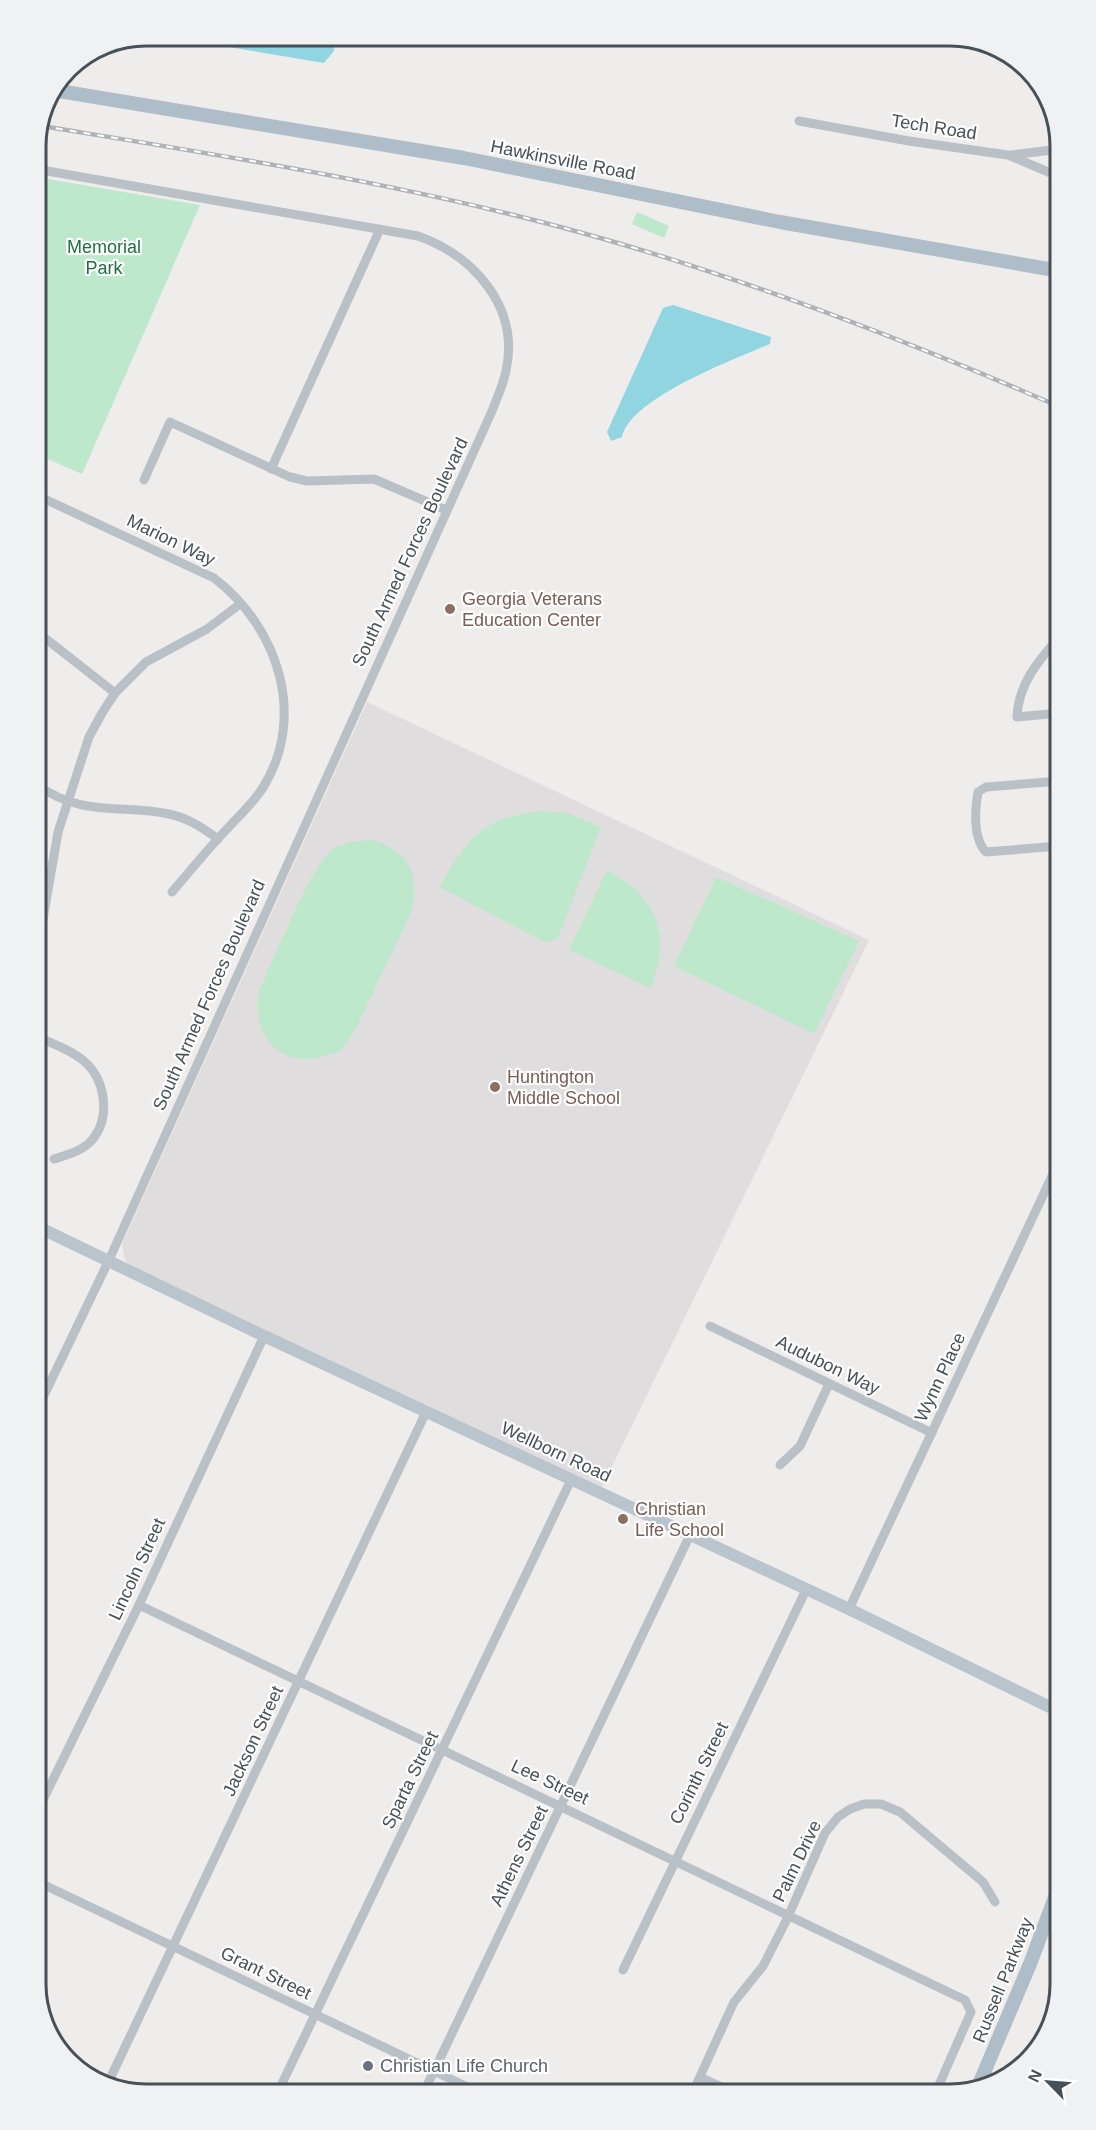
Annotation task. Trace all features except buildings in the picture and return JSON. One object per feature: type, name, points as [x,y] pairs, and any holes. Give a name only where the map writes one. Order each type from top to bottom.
[{"type":"main road","name":"Hawkinsville Road","points":[[63,92],[464,158],[780,222],[1050,269]]},
{"type":"main road","name":"Russell Parkway","points":[[982,2078],[1050,1911]]},
{"type":"street","name":"Tech Road","points":[[799,121],[909,141],[1008,155],[1050,173]]},
{"type":"street","points":[[1008,155],[1050,150]]},
{"type":"street","name":"South Armed Forces Boulevard","points":[[46,1391],[109,1260],[492,411],[506,370],[507,341],[496,297],[479,273],[458,254],[418,236],[47,171]]},
{"type":"street","points":[[271,469],[380,229]]},
{"type":"street","points":[[144,480],[170,422],[271,469],[307,481],[374,479],[446,510]]},
{"type":"street","name":"Marion Way","points":[[47,500],[195,567],[223,585],[271,646],[283,685],[285,713],[275,762],[263,788],[172,892]]},
{"type":"street","points":[[47,896],[54,851],[89,737],[115,693],[146,662],[207,629],[240,604]]},
{"type":"street","points":[[47,639],[115,693]]},
{"type":"street","points":[[1050,647],[1038,661],[1018,698],[1017,717],[1050,714]]},
{"type":"street","points":[[1050,782],[986,787],[978,792],[976,808],[979,845],[986,852],[1050,847]]},
{"type":"street","points":[[47,789],[95,809],[171,814],[200,826],[218,839]]},
{"type":"street","points":[[47,1041],[74,1053],[85,1062],[94,1072],[103,1100],[103,1116],[99,1130],[90,1143],[78,1151],[54,1159]]},
{"type":"street","name":"Wynn Place","points":[[849,1609],[1050,1180]]},
{"type":"street","name":"Wellborn Road","points":[[46,1231],[264,1336],[849,1609],[1050,1707]]},
{"type":"street","name":"Audubon Way","points":[[710,1326],[932,1433]]},
{"type":"street","name":"Lincoln Street","points":[[46,1794],[139,1605],[264,1336]]},
{"type":"street","points":[[780,1465],[800,1446],[830,1384]]},
{"type":"street","name":"Jackson Street","points":[[111,2077],[426,1412]]},
{"type":"street","name":"Sparta Street","points":[[283,2083],[571,1479]]},
{"type":"street","name":"Athens Street","points":[[428,2083],[690,1535]]},
{"type":"street","name":"Corinth Street","points":[[622,1970],[806,1590]]},
{"type":"street","name":"Lee Street","points":[[139,1605],[946,1989],[964,2000],[971,2012],[939,2084]]},
{"type":"street","name":"Palm Drive","points":[[697,2084],[734,2002],[763,1966],[789,1915],[825,1833],[838,1817],[864,1804],[881,1804],[900,1812],[984,1882],[995,1902]]},
{"type":"street","name":"Grant Street","points":[[46,1886],[460,2083]]},
{"type":"street","points":[[700,2077],[715,2084]]},
{"type":"shaded area","name":"Huntington Middle School","points":[[367,702],[869,940],[602,1487],[129,1267],[124,1257],[122,1244]]},
{"type":"green space","name":"Memorial Park","points":[[47,179],[200,205],[82,474],[47,459]]},
{"type":"green space","points":[[637,212],[669,226],[664,238],[632,224]]},
{"type":"green space","points":[[541,811],[567,813],[601,827],[558,938],[545,942],[439,887],[459,855],[478,833],[504,819]]},
{"type":"green space","points":[[373,840],[396,852],[405,859],[410,868],[415,889],[410,915],[354,1032],[341,1051],[310,1059],[288,1056],[270,1043],[264,1034],[258,1013],[259,991],[304,893],[324,859],[332,850],[342,845]]},
{"type":"green space","points":[[607,870],[638,892],[649,905],[656,919],[660,934],[660,951],[657,969],[650,988],[569,950]]},
{"type":"green space","points":[[716,877],[859,941],[814,1034],[674,966]]},
{"type":"water","points":[[334,46],[334,51],[324,63],[229,47]]},
{"type":"water","points":[[673,305],[771,337],[770,344],[710,370],[663,394],[629,422],[622,437],[611,441],[607,432],[663,308]]},
{"type":"railway","points":[[49,127],[334,176],[406,190],[550,224],[733,279],[898,340],[1050,403]]},
{"type":"place","name":"Georgia Veterans Education Center","points":[[450,609]]},
{"type":"place","name":"Huntington Middle School","points":[[495,1087]]},
{"type":"place","name":"Christian Life School","points":[[623,1519]]},
{"type":"place","name":"Christian Life Church","points":[[368,2066]]}]
